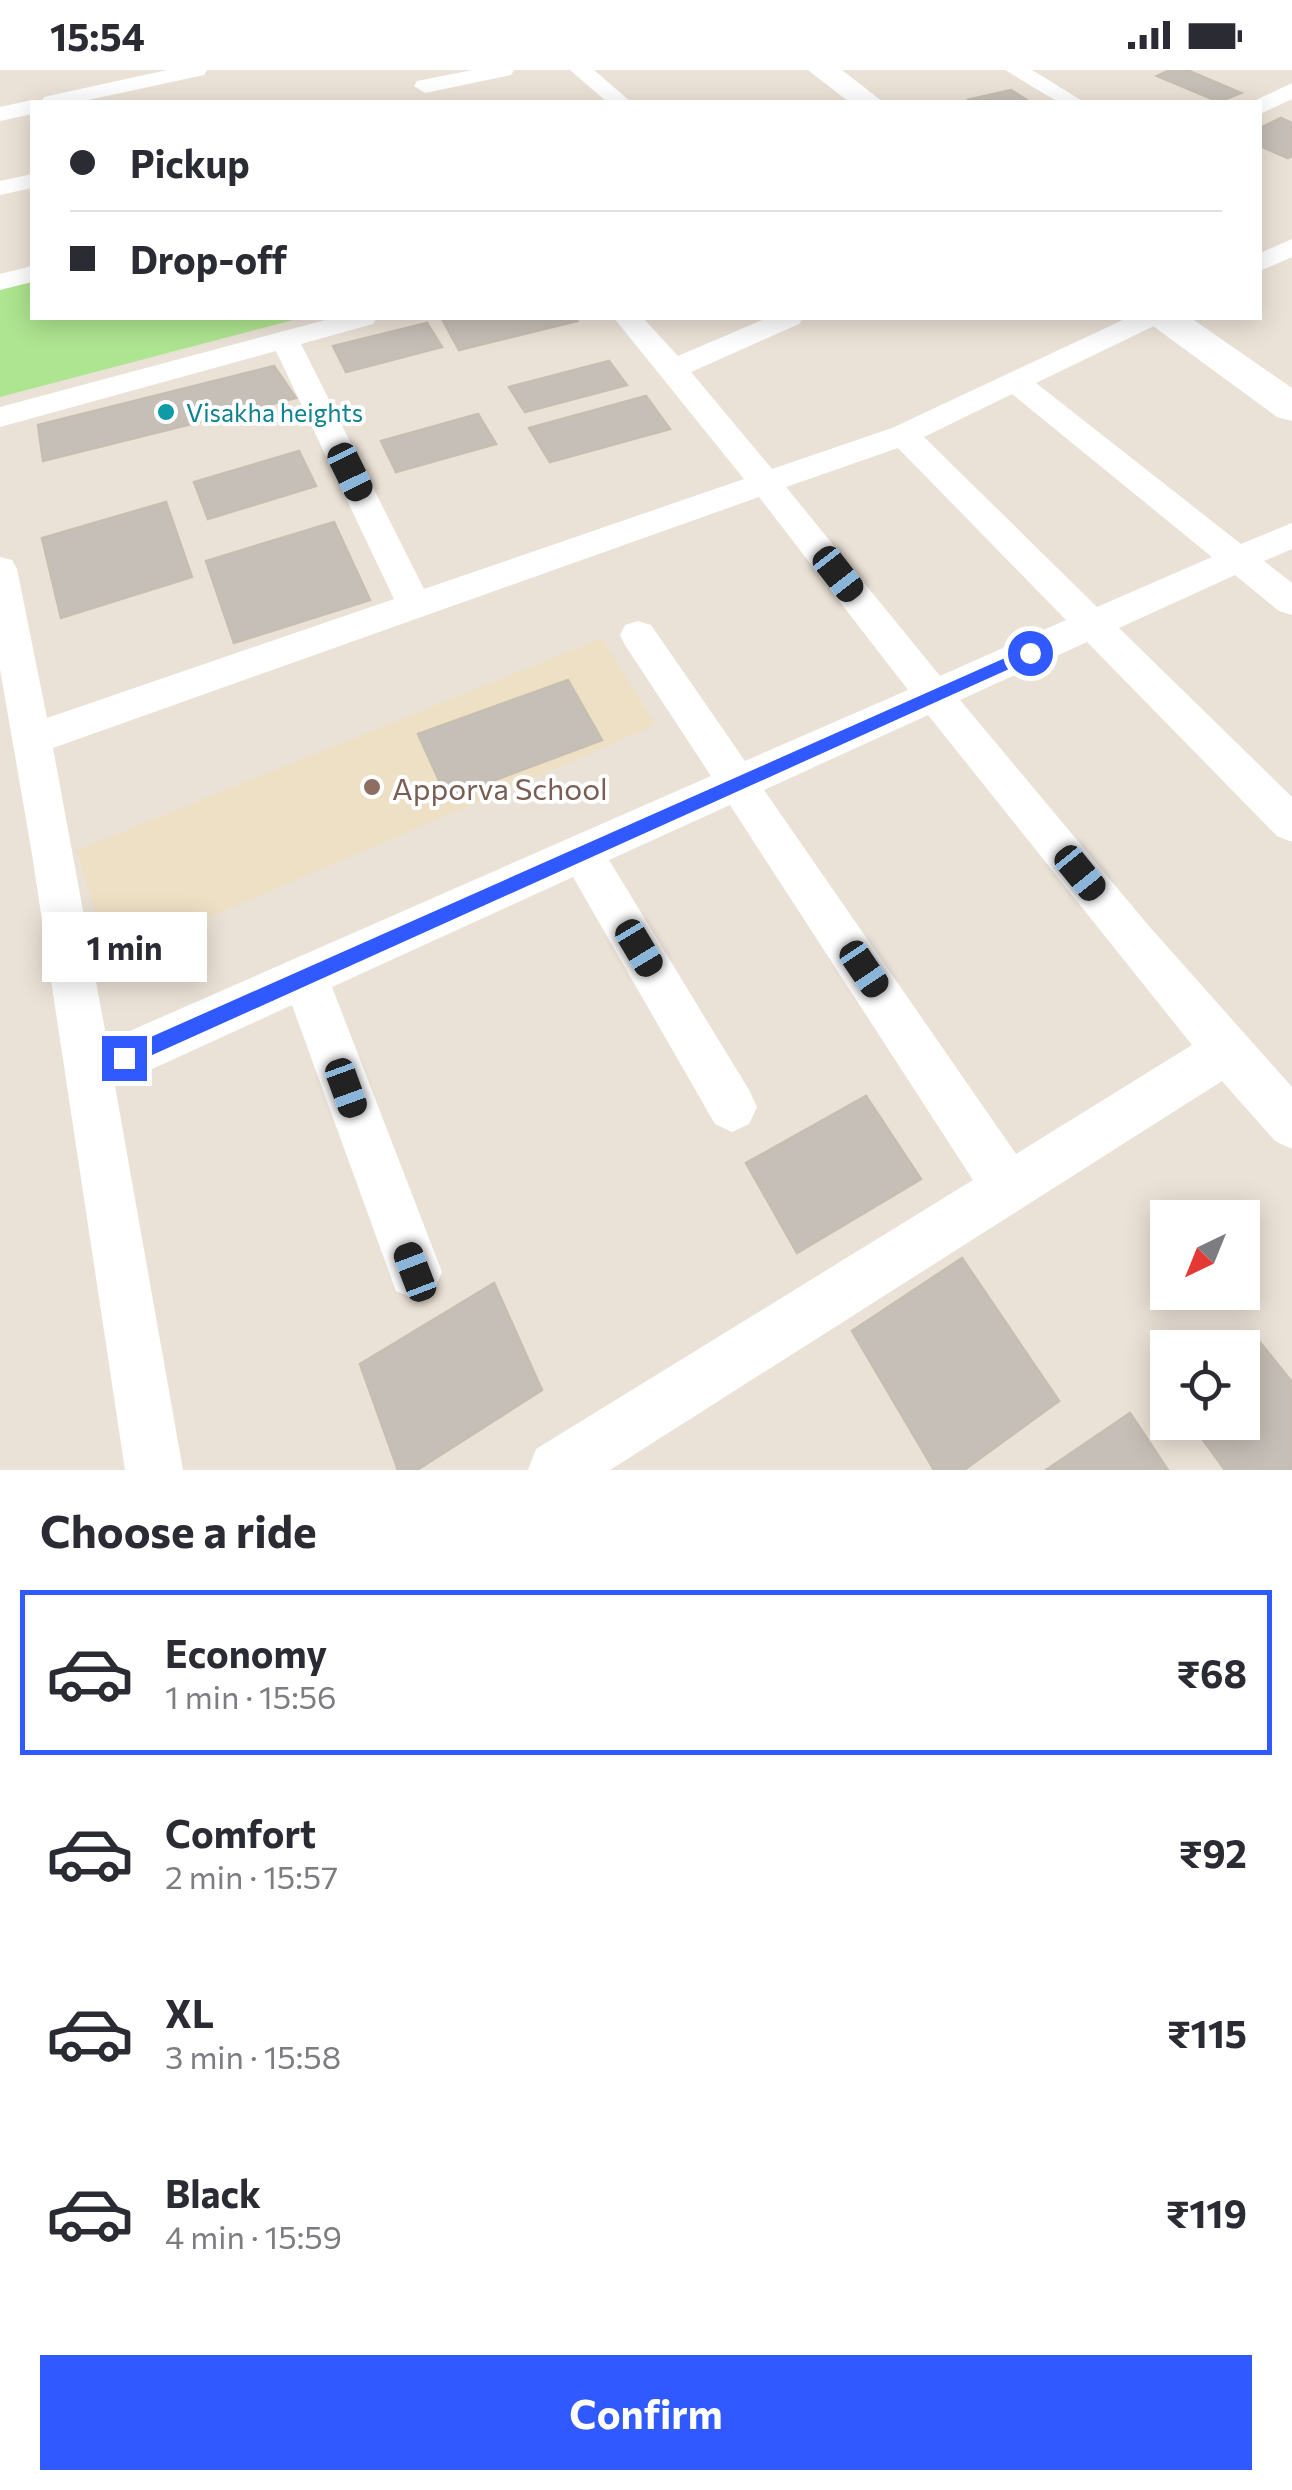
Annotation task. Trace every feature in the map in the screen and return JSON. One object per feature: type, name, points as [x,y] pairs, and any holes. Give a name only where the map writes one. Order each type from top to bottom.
[{"type":"main road","points":[[824,70],[865,100]]},
{"type":"main road","points":[[1170,320],[1292,408]]},
{"type":"street","points":[[61,100],[196,70]]},
{"type":"street","points":[[408,70],[428,95],[503,70]]},
{"type":"street","points":[[581,70],[618,100]]},
{"type":"street","points":[[1016,70],[1069,100]]},
{"type":"street","points":[[1281,70],[1292,74]]},
{"type":"street","points":[[1262,105],[1292,90]]},
{"type":"street","points":[[0,114],[30,107]]},
{"type":"street","points":[[0,188],[30,181]]},
{"type":"street","points":[[1262,261],[1291,248]]},
{"type":"street","points":[[0,282],[30,274]]},
{"type":"street","points":[[0,417],[355,320]]},
{"type":"street","points":[[630,320],[766,483],[934,696],[1226,1050],[1292,1124]]},
{"type":"street","points":[[674,370],[785,320]]},
{"type":"street","points":[[30,740],[903,434],[1144,320]]},
{"type":"street","points":[[284,338],[415,606]]},
{"type":"street","points":[[1013,380],[1292,602]]},
{"type":"street","points":[[903,434],[1292,824]]},
{"type":"street","points":[[87,1074],[1292,535]]},
{"type":"street","points":[[0,570],[53,854],[154,1470]]},
{"type":"street","points":[[638,635],[1008,1187]]},
{"type":"street","points":[[582,853],[732,1108]]},
{"type":"street","points":[[304,977],[415,1272]]},
{"type":"street","points":[[557,1470],[1226,1050]]},
{"type":"shaded area","name":"Apporva School","points":[[602,638],[656,725],[109,961],[77,850]]},
{"type":"green space","points":[[30,278],[30,320],[293,320],[0,397],[0,285]]},
{"type":"building","points":[[1170,70],[1187,70],[1241,93],[1214,100],[1157,76]]},
{"type":"building","points":[[1011,90],[1027,100],[967,100]]},
{"type":"building","points":[[1281,118],[1292,123],[1292,156],[1288,158],[1262,147],[1262,127]]},
{"type":"building","points":[[443,320],[577,321],[459,350]]},
{"type":"building","points":[[427,323],[442,347],[346,372],[333,346]]},
{"type":"building","points":[[609,361],[627,385],[525,412],[509,387]]},
{"type":"building","name":"Visakha heights","points":[[274,366],[296,398],[43,461],[38,425]]},
{"type":"building","points":[[646,396],[670,429],[550,462],[529,428]]},
{"type":"building","points":[[478,414],[496,444],[396,472],[381,441]]},
{"type":"building","points":[[299,451],[316,486],[208,519],[194,482]]},
{"type":"building","points":[[166,502],[192,577],[61,618],[42,538]]},
{"type":"building","points":[[334,522],[370,600],[234,643],[206,561]]},
{"type":"building","points":[[568,680],[602,740],[447,798],[418,734]]},
{"type":"building","points":[[866,1096],[921,1179],[797,1253],[746,1163]]},
{"type":"building","points":[[962,1258],[1059,1401],[964,1470],[934,1470],[852,1331]]},
{"type":"building","points":[[494,1283],[542,1390],[417,1470],[398,1470],[360,1364]]},
{"type":"building","points":[[1260,1342],[1292,1382],[1292,1470],[1225,1470],[1203,1440],[1260,1440]]},
{"type":"building","points":[[1130,1413],[1168,1470],[1046,1470]]},
{"type":"place","name":"Visakha heights","points":[[166,412]]},
{"type":"place","name":"Apporva School","points":[[372,787]]},
{"type":"route","points":[[124,1058],[1030,653]]}]
